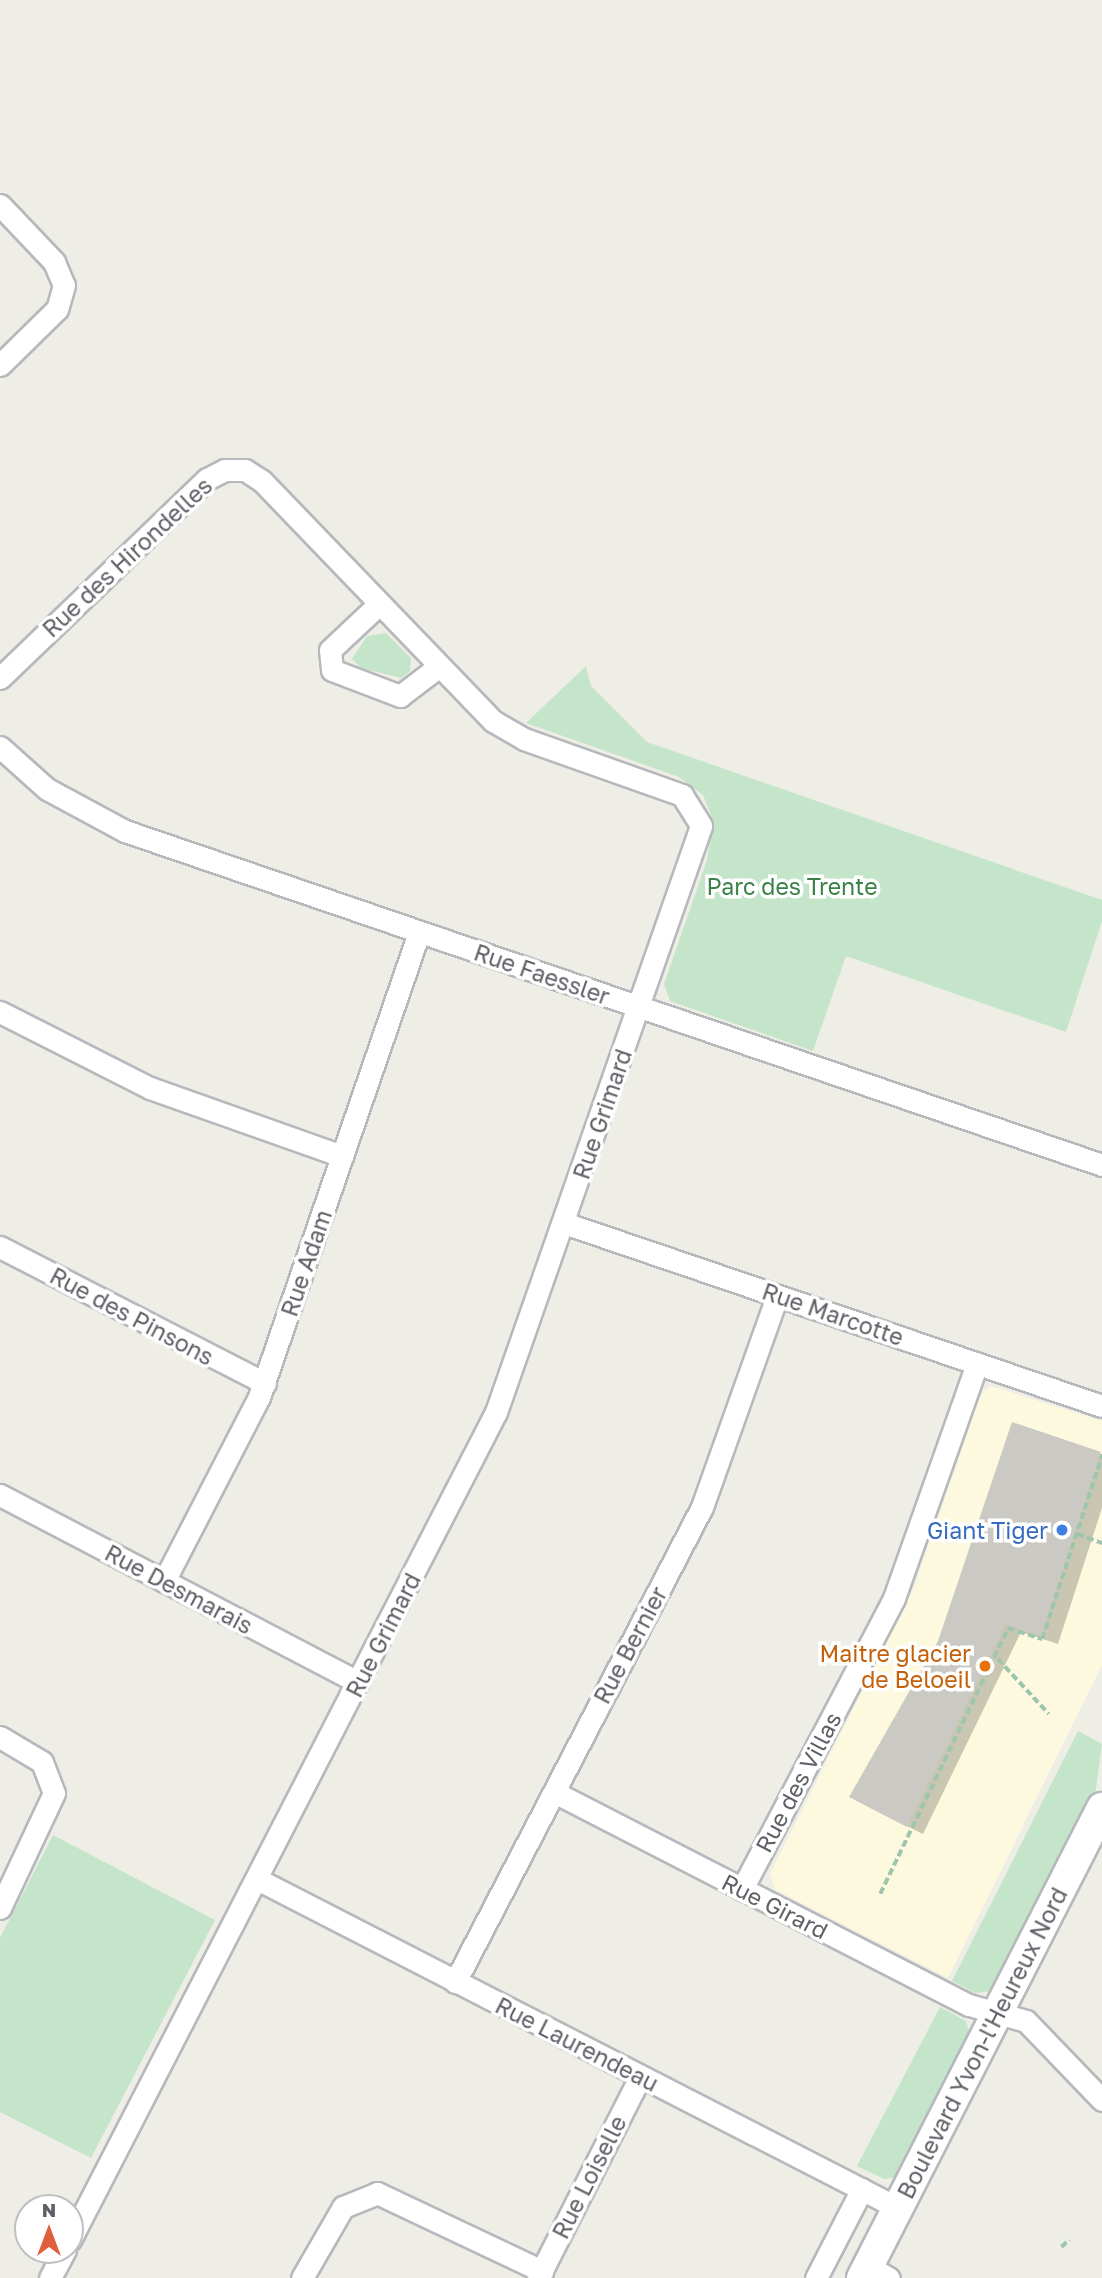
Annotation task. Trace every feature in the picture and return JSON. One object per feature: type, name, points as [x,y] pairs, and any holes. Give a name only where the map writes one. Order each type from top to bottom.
[{"type":"street","points":[[0,205],[54,262],[64,285],[57,309],[0,365]]},
{"type":"street","name":"Rue des Hirondelles","points":[[0,678],[207,479],[225,470],[257,476],[438,667],[508,732],[670,790],[696,808],[699,839],[639,1007]]},
{"type":"street","points":[[379,604],[330,650],[332,670],[400,696],[438,667]]},
{"type":"street","name":"Rue Faessler","points":[[0,747],[47,789],[104,822],[1102,1165]]},
{"type":"street","name":"Rue Adam","points":[[164,1581],[265,1383],[419,932]]},
{"type":"street","name":"Rue Grimard","points":[[84,2212],[496,1412],[639,1007]]},
{"type":"street","points":[[0,1012],[150,1088],[342,1156]]},
{"type":"street","name":"Rue Marcotte","points":[[564,1223],[1102,1406]]},
{"type":"street","name":"Rue des Pinsons","points":[[0,1247],[265,1383]]},
{"type":"street","name":"Rue Bernier","points":[[455,1982],[702,1507],[777,1296]]},
{"type":"street","name":"Rue des Villas","points":[[742,1889],[894,1598],[977,1363]]},
{"type":"street","name":"Rue Desmarais","points":[[0,1495],[358,1682]]},
{"type":"street","points":[[0,1737],[42,1762],[54,1793],[0,1908]]},
{"type":"street","name":"Rue Girard","points":[[554,1791],[969,2005],[1026,2021],[1102,2100]]},
{"type":"street","name":"Boulevard Yvon-l'Heureux Nord","points":[[873,2274],[898,2208],[1102,1808]]},
{"type":"street","name":"Rue Laurendeau","points":[[257,1879],[898,2208]]},
{"type":"street","name":"Rue Loiselle","points":[[540,2274],[640,2077]]},
{"type":"street","name":"Boulevard Yvon-l'Heureux Nord","points":[[817,2278],[862,2189]]},
{"type":"street","points":[[302,2278],[343,2207],[377,2193],[540,2274]]},
{"type":"path","points":[[880,1894],[991,1667],[998,1659],[1001,1641],[1008,1628],[1042,1639],[1102,1455]]},
{"type":"path","points":[[1076,1534],[1102,1543]]},
{"type":"path","points":[[998,1659],[1049,1714]]},
{"type":"path","points":[[1061,2248],[1069,2240]]},
{"type":"shaded area","points":[[991,1386],[1102,1421],[1102,1665],[948,1978],[776,1890],[770,1874],[913,1590],[981,1394]]},
{"type":"green space","points":[[386,633],[411,658],[410,671],[401,678],[361,668],[352,659],[367,636]]},
{"type":"green space","name":"Parc des Trente","points":[[586,666],[591,686],[647,742],[1102,900],[1102,921],[1066,1032],[846,956],[813,1051],[670,1001],[664,984],[707,860],[713,820],[703,795],[679,777],[526,723]]},
{"type":"green space","points":[[1078,1731],[1102,1744],[1095,1796],[994,1991],[975,1993],[952,1981]]},
{"type":"green space","points":[[53,1835],[215,1920],[91,2158],[0,2112],[0,1938]]},
{"type":"green space","points":[[940,2007],[966,2021],[971,2037],[898,2177],[884,2179],[857,2166]]},
{"type":"building","points":[[1012,1422],[1101,1452],[1041,1636],[1005,1624],[907,1827],[849,1797],[938,1641]]},
{"type":"place","name":"Giant Tiger","points":[[1062,1530]]},
{"type":"place","name":"Maitre glacier de Beloeil","points":[[985,1666]]}]
